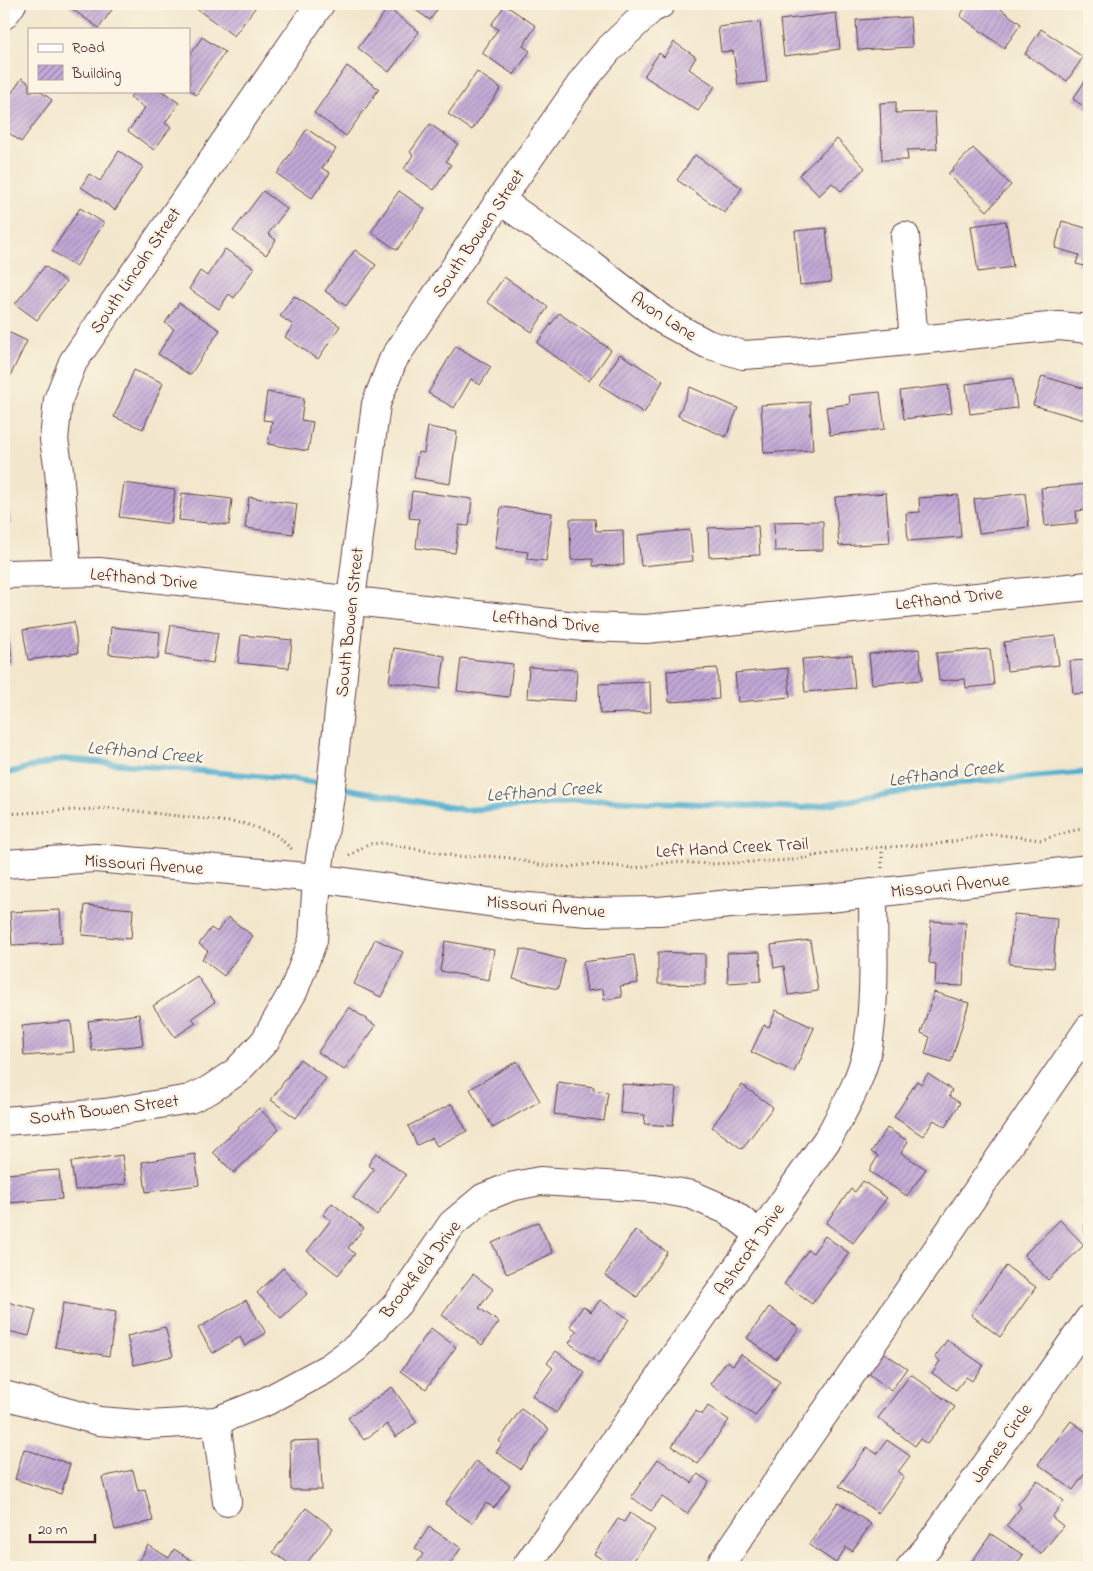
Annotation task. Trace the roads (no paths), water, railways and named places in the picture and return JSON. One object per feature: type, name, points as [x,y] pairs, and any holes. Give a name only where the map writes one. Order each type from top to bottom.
[{"type":"street","points":[[4,15],[12,4]]},
{"type":"street","name":"South Lincoln Street","points":[[66,571],[59,470],[54,440],[58,400],[73,362],[320,4]]},
{"type":"street","name":"South Bowen Street","points":[[4,1121],[106,1112],[190,1099],[209,1090],[236,1072],[265,1041],[294,990],[313,940],[318,878],[334,764],[351,599],[376,404],[393,360],[500,200],[586,78],[608,50],[651,9],[661,4]]},
{"type":"street","name":"Avon Lane","points":[[500,200],[589,263],[663,320],[707,344],[743,355],[806,351],[1059,326],[1089,329]]},
{"type":"street","points":[[905,236],[914,340]]},
{"type":"street","name":"Lefthand Drive","points":[[4,574],[66,571],[99,572],[351,599],[584,627],[646,628],[1089,586]]},
{"type":"street","name":"Missouri Avenue","points":[[4,864],[95,858],[318,878],[516,906],[588,912],[659,911],[878,882],[1089,869]]},
{"type":"street","name":"Ashcroft Drive","points":[[526,1567],[828,1137],[852,1094],[868,1048],[878,882]]},
{"type":"street","points":[[719,1567],[1089,1028]]},
{"type":"street","name":"Brookfield Drive","points":[[4,1395],[99,1421],[149,1425],[216,1421],[266,1402],[330,1367],[356,1347],[398,1303],[452,1224],[483,1198],[510,1186],[540,1181],[653,1188],[682,1193],[728,1211],[759,1234]]},
{"type":"street","name":"James Circle","points":[[911,1567],[929,1546],[1089,1319]]},
{"type":"street","points":[[216,1421],[227,1502]]},
{"type":"waterway","name":"Lefthand Creek","points":[[4,774],[63,759],[292,779],[324,784]]},
{"type":"waterway","name":"Lefthand Creek","points":[[337,787],[465,810],[604,800],[804,808],[949,784],[1089,772]]}]
